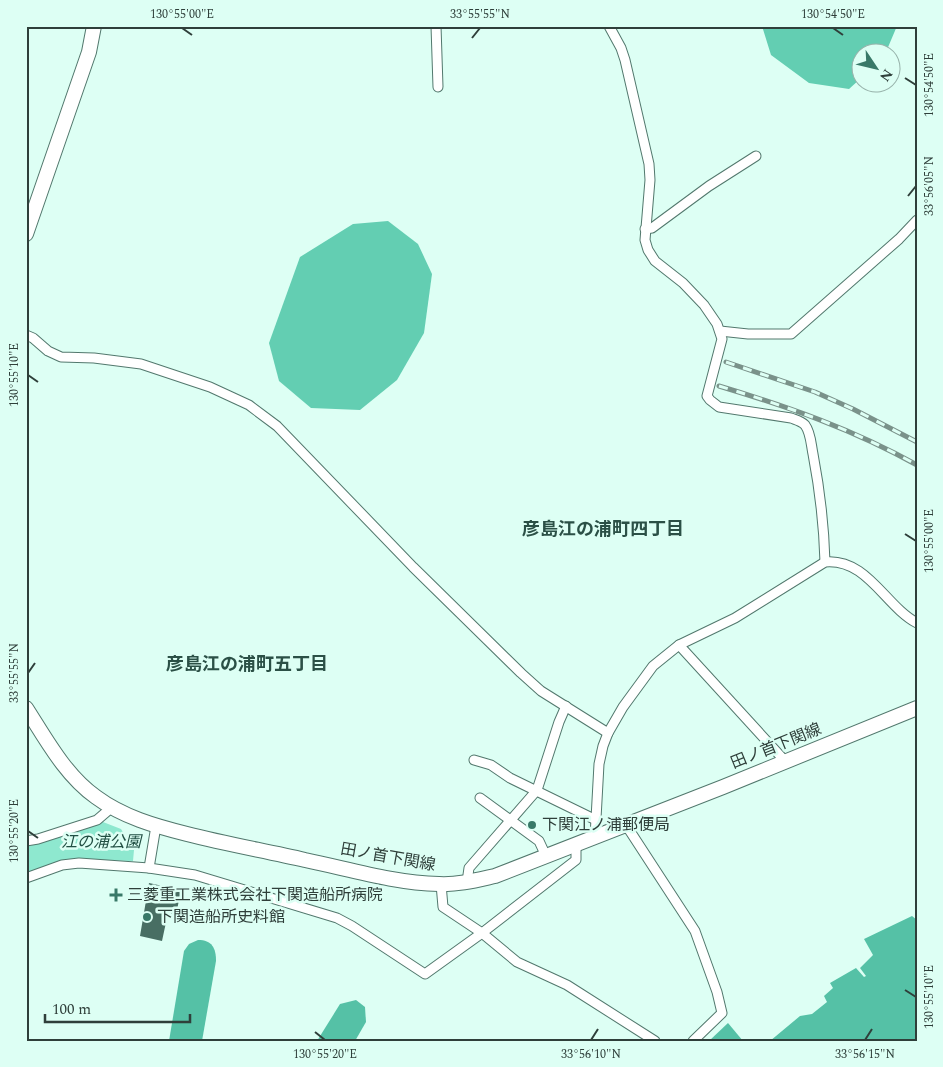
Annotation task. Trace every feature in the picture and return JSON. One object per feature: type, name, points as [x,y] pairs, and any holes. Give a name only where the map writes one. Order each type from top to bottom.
[{"type":"main road","points":[[26,234],[88,52],[94,26]]},
{"type":"main road","name":"田ノ首下関線","points":[[26,708],[68,770],[94,796],[111,808],[133,818],[202,838],[395,879],[441,884],[467,882],[495,876],[917,708]]},
{"type":"street","points":[[436,26],[438,87]]},
{"type":"street","points":[[609,26],[625,60],[649,164],[650,180],[645,228],[645,240],[648,250],[656,261],[704,305],[720,331],[722,339],[707,396],[710,400],[718,407],[791,418],[798,420],[804,425],[810,436],[821,496],[825,562]]},
{"type":"street","points":[[645,228],[652,228],[710,186],[756,156]]},
{"type":"street","points":[[720,331],[748,334],[791,334],[899,239],[917,220]]},
{"type":"street","points":[[26,335],[33,338],[48,351],[61,357],[94,358],[141,364],[210,387],[249,405],[284,433],[413,567],[521,673],[541,690],[608,732]]},
{"type":"street","points":[[596,837],[599,764],[608,732],[646,674],[659,660],[679,645],[735,618],[825,562],[832,561],[859,571],[885,594],[904,615],[917,623]]},
{"type":"street","points":[[679,645],[786,761]]},
{"type":"street","points":[[467,882],[469,868],[537,790],[566,706]]},
{"type":"street","points":[[474,760],[491,766],[510,778],[596,820]]},
{"type":"street","points":[[480,798],[539,842],[546,856]]},
{"type":"street","points":[[26,841],[97,820],[111,808]]},
{"type":"street","points":[[626,825],[695,931],[717,992],[722,1013],[693,1041]]},
{"type":"street","points":[[149,868],[156,826]]},
{"type":"street","points":[[26,878],[62,865],[79,863],[149,868],[194,875],[337,918],[424,974],[482,933],[576,860],[576,844]]},
{"type":"street","points":[[441,884],[443,906],[482,933],[516,962],[567,985],[655,1041]]},
{"type":"green space","name":"江の浦公園","points":[[103,822],[121,829],[134,850],[133,861],[71,860],[26,874],[26,847]]},
{"type":"shaded area","points":[[762,26],[897,26],[890,42],[850,42],[849,89],[809,83],[771,55]]},
{"type":"shaded area","points":[[388,221],[418,244],[432,274],[424,333],[397,380],[360,410],[311,408],[279,381],[269,343],[300,257],[353,224]]},
{"type":"shaded area","points":[[912,916],[917,920],[917,1041],[770,1041],[800,1016],[812,1014],[827,1002],[824,996],[833,988],[830,983],[856,968],[864,977],[866,976],[860,968],[873,955],[864,939]]},
{"type":"shaded area","points":[[198,940],[210,943],[215,952],[216,961],[202,1041],[169,1041],[184,951],[189,944]]},
{"type":"shaded area","points":[[356,1000],[365,1007],[366,1022],[355,1041],[317,1041],[340,1004]]},
{"type":"shaded area","points":[[728,1023],[743,1041],[709,1041]]},
{"type":"building","points":[[149,883],[181,890],[176,915],[168,913],[162,941],[140,936]]},
{"type":"railway","points":[[726,362],[815,392],[917,442]]},
{"type":"railway","points":[[719,386],[820,420],[868,440],[917,465]]},
{"type":"place","name":"下関江ノ浦郵便局","points":[[532,825]]},
{"type":"place","name":"三菱重工業株式会社下関造船所病院","points":[[116,895]]},
{"type":"place","name":"下関造船所史料館","points":[[147,917]]},
{"type":"district","name":"彦島江の浦町四丁目","points":[[603,529]]},
{"type":"district","name":"彦島江の浦町五丁目","points":[[247,664]]}]
